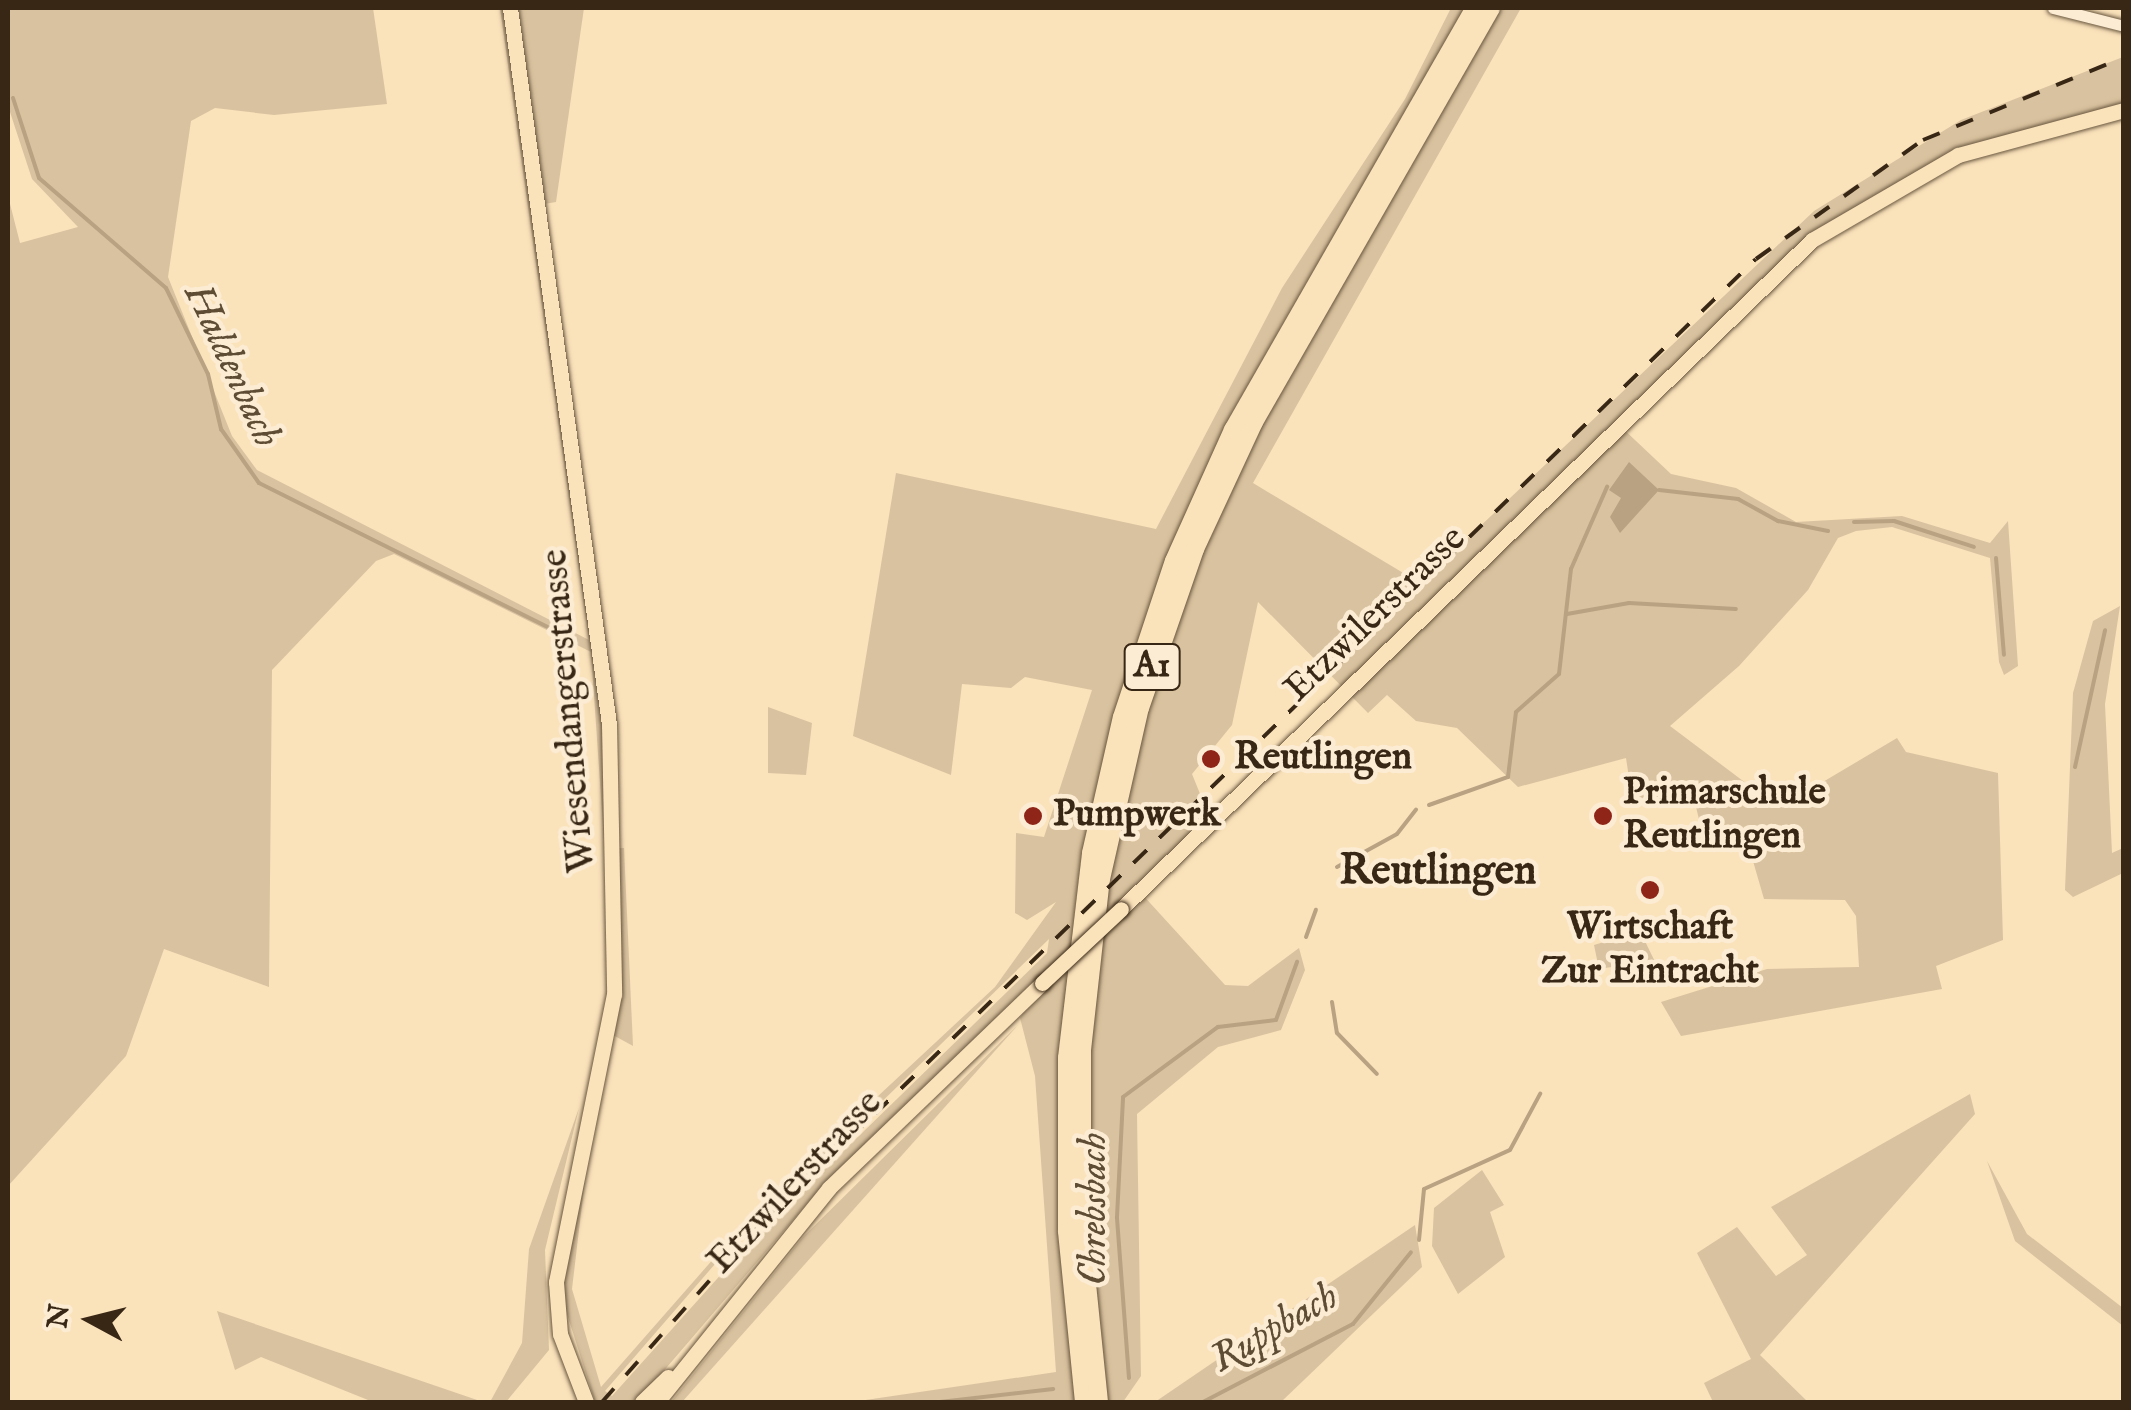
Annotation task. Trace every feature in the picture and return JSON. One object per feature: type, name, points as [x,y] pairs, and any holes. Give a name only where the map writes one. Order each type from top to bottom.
[{"type":"highway","name":"A1","points":[[1084,1402],[1067,1230],[1066,1058],[1090,853],[1122,717],[1174,562],[1233,430],[1475,8]]},
{"type":"highway","name":"A1","points":[[1099,1402],[1082,1222],[1082,1050],[1101,880],[1140,708],[1191,559],[1254,422],[1491,8]]},
{"type":"main road","name":"Wiesendangerstrasse","points":[[510,8],[609,724],[614,994],[556,1282],[564,1348],[586,1402]]},
{"type":"main road","name":"Etzwilerstrasse","points":[[642,1402],[672,1375],[829,1188],[1812,240],[1958,154],[2124,110]]},
{"type":"main road","name":"Etzwilerstrasse","points":[[657,1402],[672,1375]]},
{"type":"street","points":[[2053,8],[2124,26]]},
{"type":"shaded area","points":[[8,8],[373,8],[387,104],[274,115],[215,108],[191,121],[168,277],[232,436],[257,470],[589,640],[500,8],[584,8],[556,202],[538,205],[604,657],[609,913],[591,652],[394,554],[376,561],[272,670],[269,987],[164,949],[126,1056],[8,1186],[8,196],[20,243],[78,227],[32,179],[8,106]]},
{"type":"shaded area","points":[[1451,8],[1521,8],[1253,483],[1420,583],[1814,211],[1961,120],[2123,57],[2123,110],[2035,129],[1865,203],[1618,424],[1671,474],[1736,488],[1796,522],[1902,516],[1990,543],[2008,521],[2018,666],[2004,675],[1999,662],[1990,558],[1892,527],[1856,531],[1838,538],[1808,590],[1739,666],[1670,726],[1779,808],[1897,738],[1906,752],[1998,773],[2003,940],[1936,966],[1942,989],[1681,1036],[1661,1002],[1767,969],[1859,967],[1856,916],[1845,900],[1764,899],[1744,830],[1707,852],[1696,807],[1633,804],[1626,758],[1518,787],[1457,728],[1416,721],[1387,695],[1368,713],[1258,602],[1232,725],[1192,774],[1211,821],[1140,892],[1225,985],[1248,986],[1299,948],[1305,970],[1281,1030],[1218,1047],[1137,1114],[1141,1376],[1123,1402],[852,1402],[1056,1372],[1035,1076],[1020,1018],[1042,983],[812,1198],[637,1402],[595,1402],[561,1295],[591,1129],[572,1289],[601,1387],[758,1208],[995,987],[1056,902],[1027,920],[1015,913],[1016,833],[1044,837],[1092,690],[1025,677],[1011,688],[962,684],[951,775],[853,736],[896,473],[1156,529],[1282,288],[1405,99]],"holes":[[[1049,939],[1047,953],[751,1241],[612,1396],[605,1391],[715,1264]]]},
{"type":"shaded area","points":[[1629,462],[1659,490],[1620,533],[1610,517],[1621,498],[1609,490]]},
{"type":"shaded area","points":[[2120,606],[2105,704],[2112,853],[2123,848],[2123,873],[2073,897],[2065,890],[2073,693],[2093,621]]},
{"type":"shaded area","points":[[768,707],[812,723],[806,775],[768,773]]},
{"type":"shaded area","points":[[619,848],[624,848],[633,1046],[613,1035]]},
{"type":"shaded area","points":[[1640,931],[1660,972],[1629,981],[1624,965],[1599,969],[1594,945]]},
{"type":"shaded area","points":[[1018,1025],[682,1402],[671,1402],[803,1237]]},
{"type":"shaded area","points":[[1970,1094],[1975,1114],[1760,1355],[1808,1402],[1713,1402],[1704,1383],[1751,1359],[1697,1253],[1737,1227],[1776,1276],[1807,1255],[1771,1207]]},
{"type":"shaded area","points":[[579,1108],[545,1250],[549,1350],[506,1402],[490,1402],[522,1343],[529,1249]]},
{"type":"shaded area","points":[[1987,1161],[2027,1234],[2123,1308],[2123,1326],[2015,1241]]},
{"type":"shaded area","points":[[1482,1170],[1504,1205],[1490,1212],[1505,1257],[1458,1294],[1432,1246],[1434,1208]]},
{"type":"shaded area","points":[[1415,1225],[1422,1267],[1281,1402],[1155,1402]]},
{"type":"shaded area","points":[[217,1311],[483,1402],[373,1402],[261,1357],[235,1370]]},
{"type":"waterway","name":"Haldenbach","points":[[13,98],[39,178],[166,288],[208,374],[221,429],[259,483],[576,641]]},
{"type":"waterway","name":"Chrebsbach","points":[[1429,805],[1508,777],[1516,712],[1559,674],[1571,569],[1607,487]]},
{"type":"waterway","points":[[1659,490],[1738,499],[1778,521],[1828,531]]},
{"type":"waterway","points":[[1854,522],[1894,521],[1974,547]]},
{"type":"waterway","points":[[1996,558],[2004,655]]},
{"type":"waterway","points":[[1567,614],[1629,603],[1736,609]]},
{"type":"waterway","points":[[2075,767],[2105,630]]},
{"type":"waterway","name":"Chrebsbach","points":[[1337,867],[1397,834],[1416,810]]},
{"type":"waterway","name":"Chrebsbach","points":[[1306,937],[1316,910]]},
{"type":"waterway","name":"Chrebsbach","points":[[1129,1378],[1117,1217],[1123,1097],[1218,1027],[1276,1020],[1297,962]]},
{"type":"waterway","points":[[1332,1002],[1337,1033],[1377,1074]]},
{"type":"waterway","name":"Ruppbach","points":[[1419,1240],[1424,1189],[1510,1150],[1540,1094]]},
{"type":"waterway","name":"Ruppbach","points":[[1203,1402],[1353,1324],[1411,1252]]},
{"type":"waterway","name":"Chrebsbach","points":[[940,1402],[1053,1389]]},
{"type":"railway","points":[[602,1402],[746,1239],[1756,259],[1923,140],[2124,57]]},
{"type":"place","name":"Reutlingen","points":[[1211,759]]},
{"type":"place","name":"Pumpwerk","points":[[1033,816]]},
{"type":"place","name":"Primarschule Reutlingen","points":[[1603,816]]},
{"type":"place","name":"Wirtschaft Zur Eintracht","points":[[1650,890]]},
{"type":"district","name":"Reutlingen","points":[[1438,872]]}]
